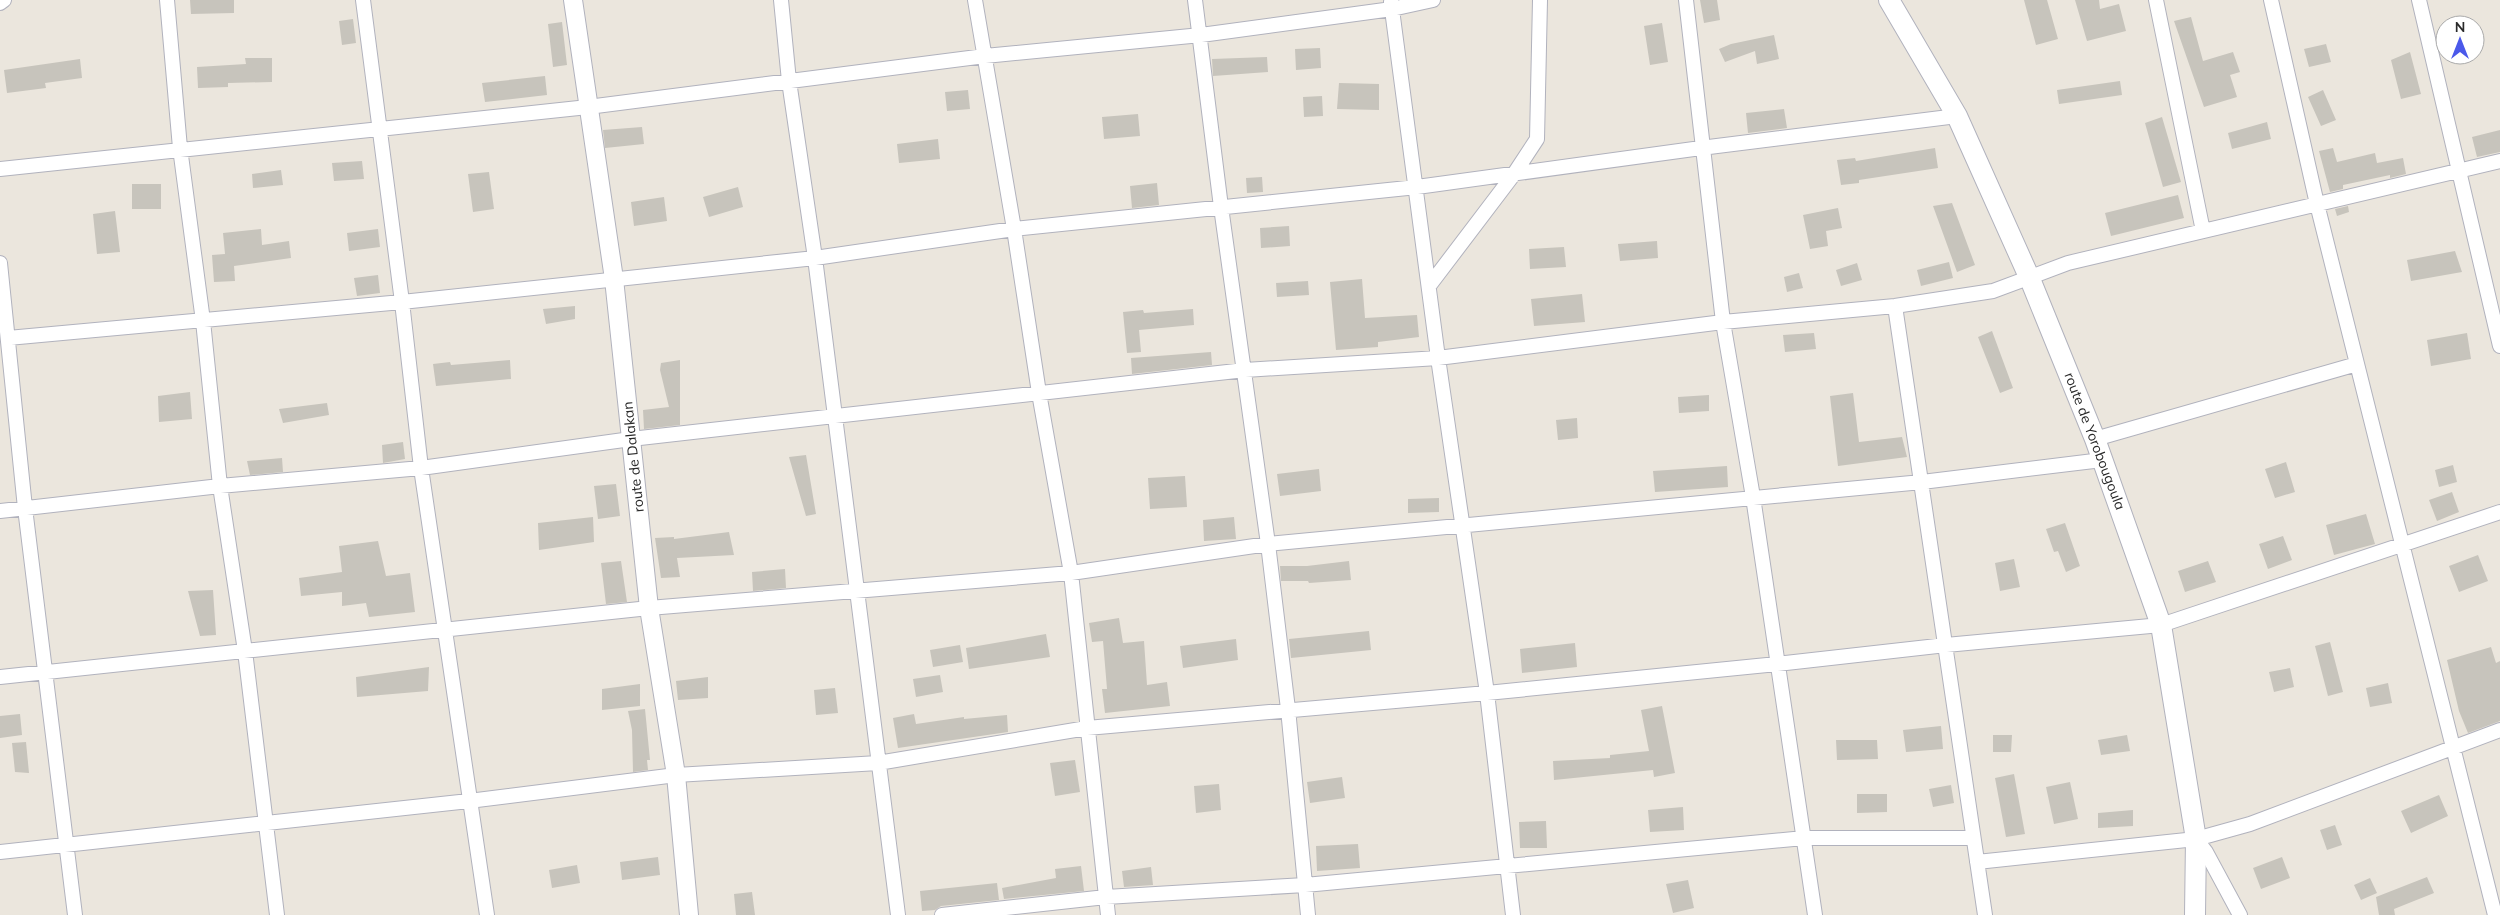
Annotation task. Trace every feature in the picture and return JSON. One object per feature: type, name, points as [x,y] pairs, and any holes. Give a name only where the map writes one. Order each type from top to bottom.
[{"type":"main road","name":"route de Yorobougoula","points":[[1889,0],[1957,116],[2030,279],[2095,439],[2161,625],[2196,839],[2195,915]]},
{"type":"street","points":[[0,3],[4,0]]},
{"type":"street","points":[[168,0],[180,148],[203,321],[220,486],[245,651],[278,915]]},
{"type":"street","points":[[363,0],[402,302],[421,468],[487,915]]},
{"type":"street","name":"route de Dalakan","points":[[573,0],[614,280],[649,608],[676,775],[689,915]]},
{"type":"street","points":[[780,0],[789,80],[815,258],[898,915]]},
{"type":"street","points":[[975,0],[1014,229],[1038,393],[1071,573],[1108,915]]},
{"type":"street","points":[[1195,0],[1221,207],[1268,544],[1288,710],[1308,915]]},
{"type":"street","points":[[0,169],[180,148],[588,107],[985,56],[1200,35],[1391,4],[1433,0]]},
{"type":"street","points":[[1429,286],[1514,174],[1537,139],[1540,0]]},
{"type":"street","points":[[1686,0],[1701,148],[1723,322],[1753,497],[1815,915]]},
{"type":"street","points":[[2156,0],[2203,231]]},
{"type":"street","points":[[2270,0],[2356,364],[2495,915]]},
{"type":"street","points":[[2419,0],[2500,346]]},
{"type":"street","points":[[1391,4],[1438,358],[1488,693],[1513,915]]},
{"type":"street","points":[[8,338],[402,302],[815,258],[1014,229],[1416,187],[1701,148],[1957,116]]},
{"type":"street","points":[[0,511],[220,486],[421,468],[631,439],[1245,370],[1438,358],[1723,322],[1896,306],[1993,291],[2030,279],[2068,263],[2500,161]]},
{"type":"street","points":[[0,263],[25,508],[75,915]]},
{"type":"street","points":[[1896,306],[1985,915]]},
{"type":"street","points":[[2095,439],[2356,364]]},
{"type":"street","points":[[0,677],[649,608],[1071,573],[1268,544],[1463,524],[1922,482],[2102,460]]},
{"type":"street","points":[[0,852],[470,801],[676,775],[878,763],[1087,728],[1488,693],[1777,664],[1946,644],[2161,625],[2500,512]]},
{"type":"street","points":[[1977,862],[2196,839],[2250,824],[2500,730]]},
{"type":"street","points":[[942,915],[1106,897],[1305,885],[1804,838],[1974,838]]},
{"type":"street","points":[[2196,839],[2206,852],[2240,915]]},
{"type":"building","points":[[190,0],[234,0],[234,13],[191,14]]},
{"type":"building","points":[[1700,0],[1717,0],[1720,20],[1704,23]]},
{"type":"building","points":[[2024,0],[2047,0],[2058,39],[2036,45]]},
{"type":"building","points":[[2075,0],[2099,0],[2100,9],[2119,4],[2126,31],[2087,41]]},
{"type":"building","points":[[2191,17],[2203,61],[2233,52],[2240,72],[2230,75],[2237,97],[2204,107],[2174,21]]},
{"type":"building","points":[[353,19],[356,43],[342,45],[339,21]]},
{"type":"building","points":[[562,22],[567,65],[553,67],[548,24]]},
{"type":"building","points":[[1662,23],[1668,62],[1650,65],[1644,26]]},
{"type":"building","points":[[1774,35],[1779,59],[1757,64],[1755,51],[1725,62],[1719,49],[1731,44]]},
{"type":"building","points":[[2326,44],[2331,62],[2309,67],[2304,49]]},
{"type":"building","points":[[1320,48],[1321,68],[1296,70],[1295,49]]},
{"type":"building","points":[[2410,52],[2421,94],[2401,99],[2391,60]]},
{"type":"building","points":[[1267,57],[1268,72],[1213,76],[1212,59]]},
{"type":"building","points":[[245,58],[272,58],[272,82],[228,83],[228,87],[198,88],[197,67],[246,64]]},
{"type":"building","points":[[80,59],[82,78],[45,83],[46,88],[7,93],[4,70]]},
{"type":"building","points":[[545,76],[547,95],[485,102],[482,83]]},
{"type":"building","points":[[2120,81],[2122,95],[2059,104],[2057,90]]},
{"type":"building","points":[[1339,83],[1379,84],[1379,110],[1337,109]]},
{"type":"building","points":[[968,90],[970,109],[947,111],[945,92]]},
{"type":"building","points":[[2323,90],[2336,120],[2321,126],[2308,97]]},
{"type":"building","points":[[1322,96],[1323,116],[1304,117],[1303,97]]},
{"type":"building","points":[[1784,109],[1787,128],[1748,133],[1746,113]]},
{"type":"building","points":[[1138,114],[1140,136],[1104,139],[1102,117]]},
{"type":"building","points":[[2162,117],[2181,182],[2163,187],[2145,123]]},
{"type":"building","points":[[2267,122],[2271,139],[2232,149],[2228,133]]},
{"type":"building","points":[[642,127],[644,144],[605,148],[603,130]]},
{"type":"building","points":[[2500,130],[2500,152],[2477,157],[2472,137]]},
{"type":"building","points":[[938,139],[940,159],[899,163],[897,144]]},
{"type":"building","points":[[1935,148],[1938,168],[1859,180],[1859,183],[1841,185],[1837,160],[1855,158],[1856,161]]},
{"type":"building","points":[[2333,148],[2337,162],[2375,153],[2377,163],[2403,158],[2406,174],[2390,178],[2390,175],[2343,185],[2343,189],[2330,192],[2319,151]]},
{"type":"building","points":[[362,161],[364,179],[334,181],[332,163]]},
{"type":"building","points":[[281,170],[283,185],[253,188],[252,174]]},
{"type":"building","points":[[489,172],[494,209],[473,212],[468,174]]},
{"type":"building","points":[[1262,177],[1263,192],[1247,193],[1246,178]]},
{"type":"building","points":[[1157,183],[1159,205],[1132,208],[1130,186]]},
{"type":"building","points":[[132,184],[161,184],[161,209],[132,209]]},
{"type":"building","points":[[738,187],[743,207],[709,217],[703,197]]},
{"type":"building","points":[[2178,195],[2184,218],[2111,236],[2105,213]]},
{"type":"building","points":[[664,197],[667,221],[634,226],[631,202]]},
{"type":"building","points":[[1952,203],[1975,265],[1957,272],[1933,206]]},
{"type":"building","points":[[2348,206],[2349,212],[2337,216],[2335,209]]},
{"type":"building","points":[[1838,208],[1842,228],[1826,231],[1828,246],[1810,249],[1803,215]]},
{"type":"building","points":[[115,211],[120,252],[97,254],[93,214]]},
{"type":"building","points":[[1289,226],[1290,246],[1261,248],[1260,228]]},
{"type":"building","points":[[261,229],[262,245],[289,241],[291,258],[234,266],[235,281],[214,282],[212,255],[225,254],[223,233]]},
{"type":"building","points":[[378,229],[380,247],[349,251],[347,233]]},
{"type":"building","points":[[1657,241],[1658,258],[1620,261],[1618,244]]},
{"type":"building","points":[[1564,247],[1566,267],[1530,269],[1529,249]]},
{"type":"building","points":[[2455,251],[2462,272],[2411,281],[2407,260]]},
{"type":"building","points":[[1949,262],[1953,278],[1921,286],[1917,270]]},
{"type":"building","points":[[1857,263],[1862,280],[1841,286],[1836,270]]},
{"type":"building","points":[[1799,273],[1803,288],[1787,292],[1784,277]]},
{"type":"building","points":[[378,275],[380,293],[357,296],[354,278]]},
{"type":"building","points":[[1362,279],[1365,318],[1417,315],[1419,337],[1378,342],[1378,347],[1336,350],[1330,282]]},
{"type":"building","points":[[1308,281],[1309,295],[1277,297],[1276,283]]},
{"type":"building","points":[[1582,294],[1585,322],[1534,326],[1531,299]]},
{"type":"building","points":[[575,306],[575,319],[546,324],[543,309]]},
{"type":"building","points":[[1193,309],[1194,325],[1139,330],[1141,352],[1127,353],[1123,312],[1143,310],[1144,313]]},
{"type":"building","points":[[1992,331],[2013,388],[2000,393],[1978,337]]},
{"type":"building","points":[[1814,333],[1816,349],[1785,352],[1783,335]]},
{"type":"building","points":[[2467,333],[2471,359],[2431,366],[2427,340]]},
{"type":"building","points":[[1211,352],[1212,365],[1132,374],[1131,358]]},
{"type":"building","points":[[510,360],[511,379],[436,386],[433,364],[450,362],[451,365]]},
{"type":"building","points":[[680,360],[680,425],[644,429],[643,410],[669,407],[660,370],[661,363]]},
{"type":"building","points":[[190,392],[192,419],[159,422],[158,396]]},
{"type":"building","points":[[1853,393],[1859,442],[1902,437],[1907,457],[1838,466],[1830,396]]},
{"type":"building","points":[[1709,395],[1709,411],[1679,413],[1678,397]]},
{"type":"building","points":[[327,403],[329,415],[283,423],[279,409]]},
{"type":"building","points":[[1577,418],[1578,438],[1558,440],[1556,420]]},
{"type":"building","points":[[403,442],[405,459],[383,463],[382,445]]},
{"type":"building","points":[[806,455],[816,514],[806,516],[789,457]]},
{"type":"building","points":[[282,458],[283,472],[250,475],[247,461]]},
{"type":"building","points":[[2286,462],[2295,492],[2275,498],[2265,469]]},
{"type":"building","points":[[2453,465],[2457,482],[2439,487],[2435,470]]},
{"type":"building","points":[[1727,466],[1728,487],[1655,492],[1653,471]]},
{"type":"building","points":[[1319,469],[1321,491],[1280,496],[1277,474]]},
{"type":"building","points":[[1185,476],[1187,507],[1150,509],[1148,478]]},
{"type":"building","points":[[616,484],[620,516],[598,519],[594,486]]},
{"type":"building","points":[[2452,492],[2459,512],[2437,521],[2429,500]]},
{"type":"building","points":[[1439,498],[1439,512],[1408,513],[1408,499]]},
{"type":"building","points":[[2366,514],[2375,544],[2334,555],[2326,525]]},
{"type":"building","points":[[593,517],[594,542],[539,550],[538,523]]},
{"type":"building","points":[[1234,517],[1236,539],[1204,541],[1203,520]]},
{"type":"building","points":[[2065,523],[2080,566],[2066,572],[2058,551],[2054,552],[2046,529]]},
{"type":"building","points":[[729,532],[734,555],[677,558],[680,577],[661,578],[655,538],[674,537],[674,539]]},
{"type":"building","points":[[2283,536],[2292,560],[2268,569],[2259,544]]},
{"type":"building","points":[[378,541],[386,576],[410,573],[415,612],[369,617],[366,603],[342,606],[342,592],[301,596],[299,578],[342,572],[339,546]]},
{"type":"building","points":[[2478,555],[2488,581],[2459,592],[2449,566]]},
{"type":"building","points":[[2014,559],[2020,587],[2000,591],[1995,563]]},
{"type":"building","points":[[621,561],[627,602],[606,604],[601,563]]},
{"type":"building","points":[[1349,561],[1351,580],[1309,583],[1308,581],[1281,581],[1280,566],[1307,566]]},
{"type":"building","points":[[2208,561],[2216,582],[2185,592],[2178,571]]},
{"type":"building","points":[[785,569],[786,588],[753,591],[752,572]]},
{"type":"building","points":[[213,590],[216,635],[200,636],[188,591]]},
{"type":"building","points":[[1119,618],[1123,643],[1144,641],[1147,685],[1167,682],[1170,706],[1105,713],[1102,689],[1107,689],[1103,641],[1092,642],[1089,623]]},
{"type":"building","points":[[1369,631],[1371,650],[1291,658],[1289,639]]},
{"type":"building","points":[[1046,634],[1050,657],[969,669],[966,648]]},
{"type":"building","points":[[1236,639],[1238,660],[1183,668],[1180,646]]},
{"type":"building","points":[[2330,642],[2343,692],[2328,696],[2315,646]]},
{"type":"building","points":[[1575,643],[1577,667],[1522,673],[1520,649]]},
{"type":"building","points":[[960,645],[963,662],[933,667],[930,650]]},
{"type":"building","points":[[2491,647],[2496,663],[2500,661],[2500,721],[2468,733],[2459,711],[2447,660]]},
{"type":"building","points":[[429,667],[428,691],[357,697],[356,677]]},
{"type":"building","points":[[2290,668],[2294,687],[2274,692],[2269,672]]},
{"type":"building","points":[[940,675],[943,692],[916,697],[913,679]]},
{"type":"building","points":[[708,677],[708,698],[678,700],[676,681]]},
{"type":"building","points":[[2388,683],[2392,703],[2370,707],[2366,688]]},
{"type":"building","points":[[640,684],[640,706],[602,710],[602,689]]},
{"type":"building","points":[[835,688],[838,713],[816,715],[814,690]]},
{"type":"building","points":[[1662,706],[1675,773],[1654,777],[1653,770],[1554,780],[1553,761],[1610,758],[1610,755],[1649,751],[1641,710]]},
{"type":"building","points":[[645,709],[650,760],[647,760],[648,770],[633,772],[632,730],[628,711]]},
{"type":"building","points":[[20,714],[22,735],[0,738],[0,716]]},
{"type":"building","points":[[914,714],[916,724],[964,717],[964,719],[1007,715],[1008,732],[898,748],[893,718]]},
{"type":"building","points":[[1941,726],[1943,749],[1906,752],[1903,730]]},
{"type":"building","points":[[1993,735],[2012,735],[2011,752],[1993,752]]},
{"type":"building","points":[[2127,735],[2130,751],[2101,755],[2098,740]]},
{"type":"building","points":[[1836,740],[1877,740],[1878,759],[1837,760]]},
{"type":"building","points":[[26,742],[29,773],[15,772],[12,743]]},
{"type":"building","points":[[1075,760],[1080,792],[1055,796],[1050,763]]},
{"type":"building","points":[[2014,774],[2025,834],[2006,837],[1995,778]]},
{"type":"building","points":[[1342,777],[1345,798],[1310,803],[1307,782]]},
{"type":"building","points":[[2070,782],[2078,819],[2054,824],[2046,787]]},
{"type":"building","points":[[1219,784],[1221,810],[1196,813],[1194,786]]},
{"type":"building","points":[[1951,785],[1954,803],[1933,807],[1929,789]]},
{"type":"building","points":[[1857,794],[1887,794],[1887,812],[1857,813]]},
{"type":"building","points":[[2439,795],[2448,816],[2411,833],[2401,811]]},
{"type":"building","points":[[1683,807],[1684,830],[1650,832],[1648,810]]},
{"type":"building","points":[[2133,810],[2133,826],[2098,828],[2098,813]]},
{"type":"building","points":[[1546,821],[1547,848],[1520,848],[1519,822]]},
{"type":"building","points":[[2335,825],[2342,845],[2327,850],[2320,830]]},
{"type":"building","points":[[1358,844],[1360,868],[1317,871],[1316,846]]},
{"type":"building","points":[[658,857],[660,875],[622,880],[620,862]]},
{"type":"building","points":[[2282,857],[2290,878],[2261,889],[2253,868]]},
{"type":"building","points":[[577,865],[580,883],[552,888],[549,870]]},
{"type":"building","points":[[1081,866],[1084,891],[1004,899],[1002,888],[1056,878],[1055,869]]},
{"type":"building","points":[[1151,867],[1153,885],[1124,887],[1122,871]]},
{"type":"building","points":[[2427,877],[2434,893],[2394,909],[2395,915],[2379,915],[2376,897]]},
{"type":"building","points":[[2370,878],[2377,893],[2361,900],[2354,885]]},
{"type":"building","points":[[1688,880],[1694,908],[1673,913],[1666,884]]},
{"type":"building","points":[[997,883],[999,900],[941,906],[935,910],[922,911],[920,891]]},
{"type":"building","points":[[752,892],[755,915],[736,915],[734,894]]}]
